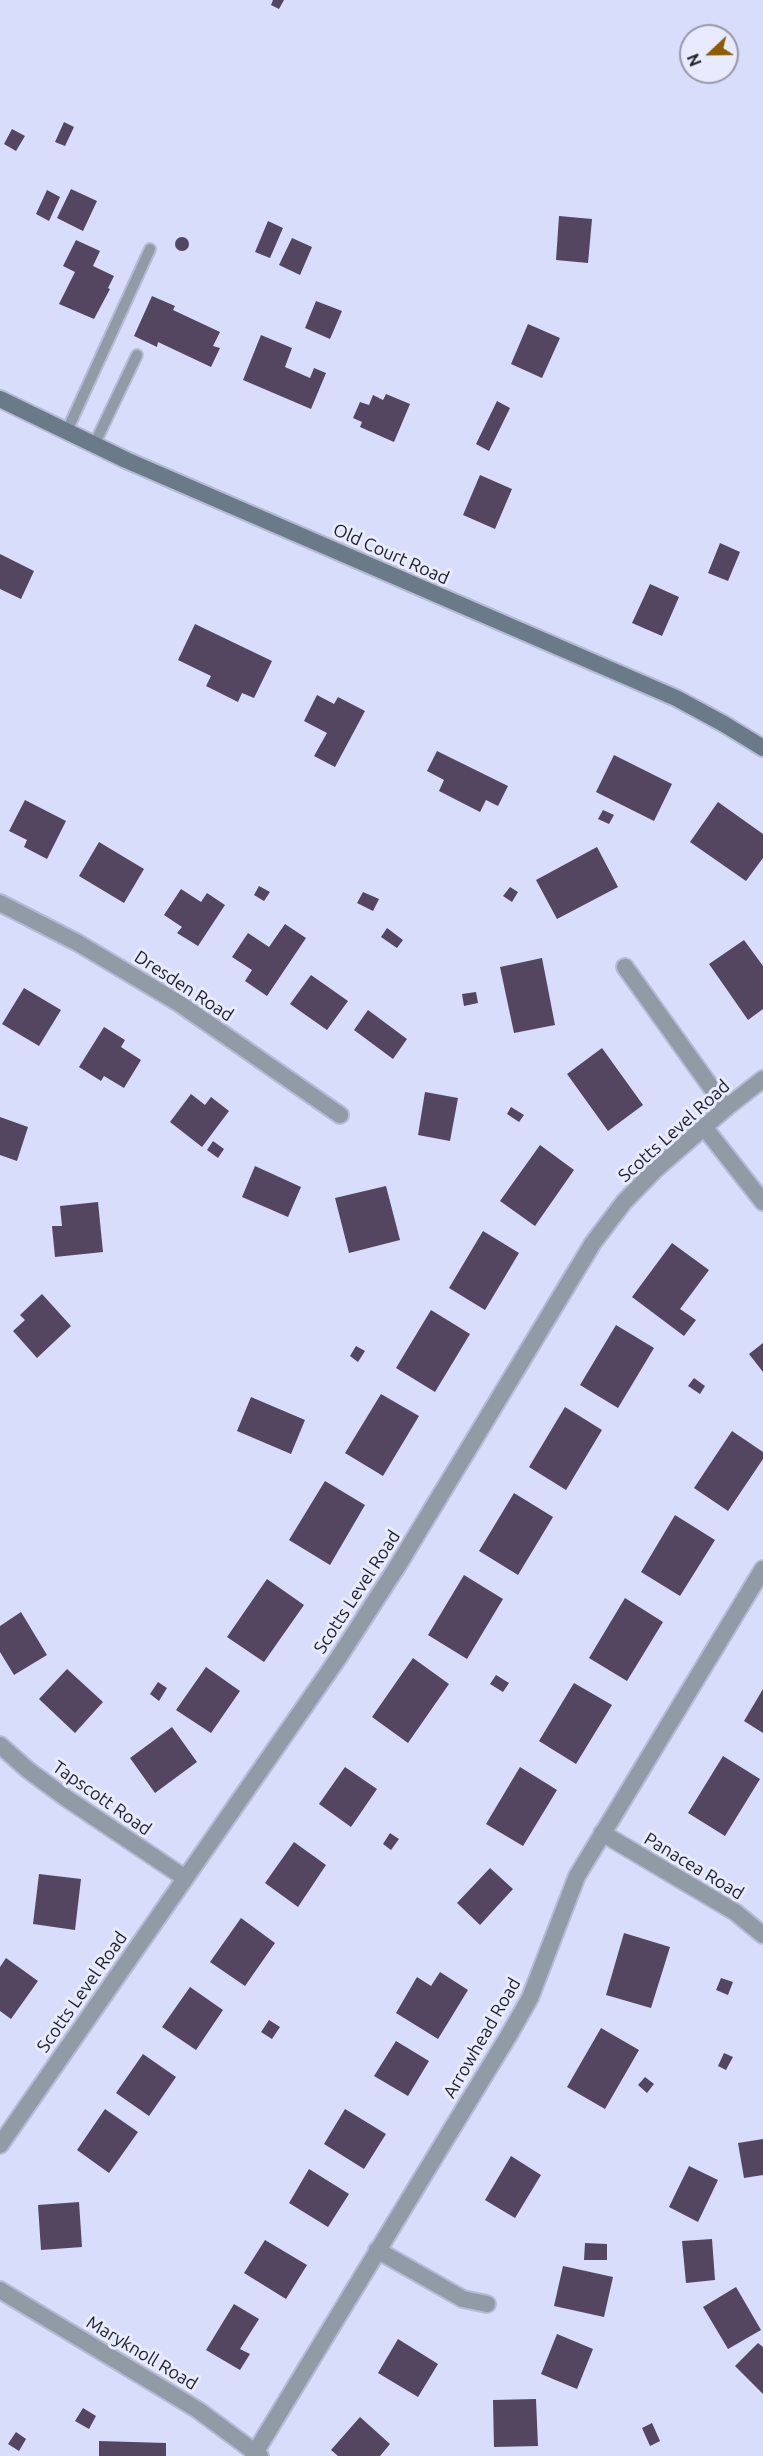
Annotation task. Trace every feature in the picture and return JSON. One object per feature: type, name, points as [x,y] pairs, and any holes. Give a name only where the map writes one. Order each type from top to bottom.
[{"type":"main road","name":"Old Court Road","points":[[0,399],[66,433],[676,698],[763,748]]},
{"type":"street","name":"Dresden Road","points":[[0,903],[78,944],[180,1004],[339,1115]]},
{"type":"street","points":[[625,967],[726,1108]]},
{"type":"street","name":"Scotts Level Road","points":[[0,2145],[339,1657],[397,1567],[593,1243],[624,1203],[655,1170],[763,1079]]},
{"type":"street","points":[[704,1127],[763,1202]]},
{"type":"street","name":"Arrowhead Road","points":[[256,2454],[530,1998],[578,1876],[763,1569]]},
{"type":"street","name":"Tapscott Road","points":[[0,1745],[28,1770],[66,1798],[185,1878]]},
{"type":"street","name":"Panacea Road","points":[[602,1833],[735,1912],[763,1935]]},
{"type":"street","points":[[377,2250],[463,2299],[487,2304]]},
{"type":"street","name":"Maryknoll Road","points":[[0,2290],[198,2410],[256,2454]]},
{"type":"lane","points":[[66,433],[150,249]]},
{"type":"lane","points":[[94,445],[137,355]]},
{"type":"building","points":[[273,0],[284,0],[279,9],[271,5]]},
{"type":"building","points":[[64,122],[74,127],[65,146],[55,142]]},
{"type":"building","points":[[12,129],[25,136],[16,151],[4,144]]},
{"type":"building","points":[[71,189],[97,201],[83,231],[57,218]]},
{"type":"building","points":[[47,190],[60,197],[49,221],[36,214]]},
{"type":"building","points":[[559,216],[592,219],[588,263],[556,260]]},
{"type":"building","points":[[268,221],[283,228],[270,258],[255,252]]},
{"type":"building","points":[[179,237],[185,237],[189,244],[185,251],[179,251],[175,247],[175,241]]},
{"type":"building","points":[[292,238],[312,247],[300,275],[279,265]]},
{"type":"building","points":[[76,240],[100,251],[93,266],[114,276],[108,288],[110,289],[94,319],[59,304],[75,272],[63,266]]},
{"type":"building","points":[[152,296],[175,306],[173,310],[220,332],[213,346],[220,348],[211,367],[158,342],[157,347],[134,336]]},
{"type":"building","points":[[316,301],[342,311],[330,339],[305,328]]},
{"type":"building","points":[[528,324],[560,338],[542,378],[511,364]]},
{"type":"building","points":[[261,335],[292,348],[285,367],[310,378],[314,368],[326,373],[311,409],[243,380]]},
{"type":"building","points":[[386,394],[410,404],[394,442],[360,427],[362,422],[353,418],[360,402],[369,405],[373,395],[383,400]]},
{"type":"building","points":[[497,401],[510,408],[489,451],[476,444]]},
{"type":"building","points":[[480,475],[512,489],[495,529],[463,515]]},
{"type":"building","points":[[720,543],[740,552],[728,581],[708,573]]},
{"type":"building","points":[[0,554],[34,571],[21,599],[0,589]]},
{"type":"building","points":[[650,584],[679,597],[662,636],[632,623]]},
{"type":"building","points":[[195,624],[272,661],[254,698],[242,693],[238,702],[206,686],[211,676],[178,660]]},
{"type":"building","points":[[317,695],[334,704],[338,697],[365,711],[335,767],[314,756],[327,733],[304,721]]},
{"type":"building","points":[[437,751],[508,786],[498,806],[486,800],[480,812],[439,791],[444,780],[427,771]]},
{"type":"building","points":[[614,755],[672,784],[654,821],[596,792]]},
{"type":"building","points":[[25,800],[66,821],[47,859],[24,847],[27,840],[9,831]]},
{"type":"building","points":[[718,802],[763,834],[763,858],[746,881],[690,842]]},
{"type":"building","points":[[603,810],[614,815],[609,824],[598,819]]},
{"type":"building","points":[[99,842],[144,869],[124,903],[79,876]]},
{"type":"building","points":[[597,847],[618,887],[557,919],[536,880]]},
{"type":"building","points":[[259,886],[270,892],[264,901],[254,895]]},
{"type":"building","points":[[510,887],[518,892],[512,902],[503,896]]},
{"type":"building","points":[[181,889],[201,902],[207,893],[225,905],[198,946],[177,933],[182,927],[164,915]]},
{"type":"building","points":[[363,892],[379,899],[373,911],[357,903]]},
{"type":"building","points":[[285,924],[306,938],[267,996],[245,981],[252,970],[232,957],[248,933],[269,947]]},
{"type":"building","points":[[387,928],[403,940],[397,948],[381,937]]},
{"type":"building","points":[[744,940],[763,966],[763,1009],[748,1020],[709,964]]},
{"type":"building","points":[[542,958],[555,1025],[514,1033],[500,967]]},
{"type":"building","points":[[311,975],[348,1001],[327,1030],[290,1004]]},
{"type":"building","points":[[24,988],[61,1010],[39,1046],[2,1024]]},
{"type":"building","points":[[476,992],[478,1003],[464,1006],[462,994]]},
{"type":"building","points":[[368,1010],[407,1039],[393,1059],[354,1030]]},
{"type":"building","points":[[104,1027],[125,1040],[121,1047],[141,1060],[124,1088],[104,1076],[101,1081],[79,1067]]},
{"type":"building","points":[[602,1048],[643,1105],[608,1131],[567,1074]]},
{"type":"building","points":[[425,1092],[458,1098],[450,1141],[418,1135]]},
{"type":"building","points":[[191,1094],[205,1105],[211,1097],[229,1111],[202,1147],[170,1122]]},
{"type":"building","points":[[511,1107],[524,1115],[519,1122],[507,1114]]},
{"type":"building","points":[[0,1117],[28,1127],[17,1161],[0,1155]]},
{"type":"building","points":[[213,1141],[224,1149],[218,1158],[207,1150]]},
{"type":"building","points":[[540,1145],[574,1170],[535,1226],[500,1201]]},
{"type":"building","points":[[255,1166],[301,1187],[288,1217],[242,1197]]},
{"type":"building","points":[[386,1186],[400,1240],[349,1253],[335,1198]]},
{"type":"building","points":[[98,1202],[103,1252],[55,1257],[52,1226],[62,1226],[60,1206]]},
{"type":"building","points":[[483,1231],[519,1253],[485,1310],[449,1288]]},
{"type":"building","points":[[672,1243],[709,1270],[680,1309],[696,1320],[684,1336],[632,1297]]},
{"type":"building","points":[[42,1294],[71,1326],[37,1358],[13,1331],[25,1320],[20,1315]]},
{"type":"building","points":[[431,1310],[470,1334],[435,1392],[396,1368]]},
{"type":"building","points":[[616,1325],[654,1348],[618,1408],[580,1385]]},
{"type":"building","points":[[763,1343],[763,1372],[749,1354]]},
{"type":"building","points":[[356,1346],[365,1351],[358,1362],[350,1356]]},
{"type":"building","points":[[694,1378],[705,1386],[700,1394],[688,1386]]},
{"type":"building","points":[[381,1394],[419,1416],[383,1476],[345,1453]]},
{"type":"building","points":[[251,1397],[305,1420],[291,1454],[237,1431]]},
{"type":"building","points":[[565,1407],[602,1430],[566,1490],[529,1467]]},
{"type":"building","points":[[732,1431],[763,1452],[763,1459],[728,1511],[694,1488]]},
{"type":"building","points":[[325,1481],[365,1505],[330,1565],[289,1540]]},
{"type":"building","points":[[514,1493],[553,1517],[518,1575],[479,1551]]},
{"type":"building","points":[[675,1515],[715,1540],[680,1596],[641,1572]]},
{"type":"building","points":[[464,1575],[503,1599],[467,1659],[428,1635]]},
{"type":"building","points":[[267,1579],[304,1605],[264,1662],[227,1637]]},
{"type":"building","points":[[625,1598],[663,1622],[627,1681],[589,1658]]},
{"type":"building","points":[[21,1612],[47,1655],[14,1675],[0,1652],[0,1626]]},
{"type":"building","points":[[413,1658],[449,1684],[408,1743],[372,1717]]},
{"type":"building","points":[[206,1667],[240,1691],[211,1733],[176,1710]]},
{"type":"building","points":[[67,1669],[103,1702],[75,1733],[39,1699]]},
{"type":"building","points":[[496,1675],[509,1683],[503,1692],[490,1684]]},
{"type":"building","points":[[158,1682],[167,1688],[159,1701],[150,1694]]},
{"type":"building","points":[[574,1683],[612,1705],[576,1764],[539,1741]]},
{"type":"building","points":[[763,1689],[763,1733],[744,1721]]},
{"type":"building","points":[[172,1727],[197,1762],[155,1793],[130,1758]]},
{"type":"building","points":[[723,1756],[760,1779],[725,1836],[688,1813]]},
{"type":"building","points":[[345,1767],[377,1789],[351,1827],[319,1804]]},
{"type":"building","points":[[520,1767],[557,1790],[523,1846],[486,1824]]},
{"type":"building","points":[[390,1833],[399,1839],[391,1850],[383,1844]]},
{"type":"building","points":[[294,1842],[326,1865],[298,1907],[265,1883]]},
{"type":"building","points":[[490,1868],[513,1889],[480,1925],[457,1903]]},
{"type":"building","points":[[39,1874],[81,1879],[75,1930],[33,1924]]},
{"type":"building","points":[[241,1918],[275,1943],[245,1986],[210,1962]]},
{"type":"building","points":[[624,1933],[670,1947],[651,2008],[606,1995]]},
{"type":"building","points":[[6,1958],[38,1981],[11,2019],[0,2011],[0,1967]]},
{"type":"building","points":[[440,1972],[468,1990],[438,2039],[396,2013],[417,1977],[431,1986]]},
{"type":"building","points":[[721,1978],[733,1982],[728,1995],[716,1990]]},
{"type":"building","points":[[190,1987],[223,2010],[196,2050],[162,2027]]},
{"type":"building","points":[[269,2020],[280,2027],[272,2039],[261,2032]]},
{"type":"building","points":[[601,2028],[639,2050],[605,2109],[567,2087]]},
{"type":"building","points":[[396,2041],[429,2061],[408,2096],[374,2076]]},
{"type":"building","points":[[724,2053],[733,2057],[726,2070],[718,2066]]},
{"type":"building","points":[[143,2054],[176,2077],[149,2116],[116,2093]]},
{"type":"building","points":[[645,2077],[654,2084],[647,2093],[638,2085]]},
{"type":"building","points":[[105,2109],[138,2132],[109,2173],[77,2150]]},
{"type":"building","points":[[345,2109],[386,2134],[364,2169],[324,2144]]},
{"type":"building","points":[[763,2139],[763,2175],[744,2178],[738,2143]]},
{"type":"building","points":[[511,2156],[541,2175],[515,2218],[485,2200]]},
{"type":"building","points":[[689,2166],[718,2180],[698,2222],[669,2207]]},
{"type":"building","points":[[309,2169],[349,2194],[328,2227],[289,2203]]},
{"type":"building","points":[[79,2202],[82,2247],[41,2250],[38,2205]]},
{"type":"building","points":[[712,2239],[715,2280],[686,2283],[682,2241]]},
{"type":"building","points":[[265,2240],[307,2265],[286,2299],[244,2273]]},
{"type":"building","points":[[585,2243],[607,2244],[607,2260],[584,2260]]},
{"type":"building","points":[[563,2266],[613,2277],[604,2317],[554,2306]]},
{"type":"building","points":[[736,2287],[761,2330],[728,2349],[703,2307]]},
{"type":"building","points":[[234,2304],[259,2319],[240,2349],[250,2354],[240,2370],[206,2350]]},
{"type":"building","points":[[557,2334],[593,2349],[577,2389],[541,2374]]},
{"type":"building","points":[[398,2339],[438,2364],[418,2397],[378,2373]]},
{"type":"building","points":[[758,2343],[763,2347],[763,2394],[735,2366]]},
{"type":"building","points":[[536,2399],[538,2446],[494,2447],[493,2400]]},
{"type":"building","points":[[83,2408],[96,2416],[89,2429],[75,2421]]},
{"type":"building","points":[[360,2417],[390,2444],[380,2456],[338,2456],[331,2450]]},
{"type":"building","points":[[652,2423],[660,2441],[650,2446],[642,2428]]},
{"type":"building","points":[[16,2432],[26,2439],[19,2451],[8,2444]]},
{"type":"building","points":[[99,2441],[166,2443],[166,2456],[99,2456]]}]
